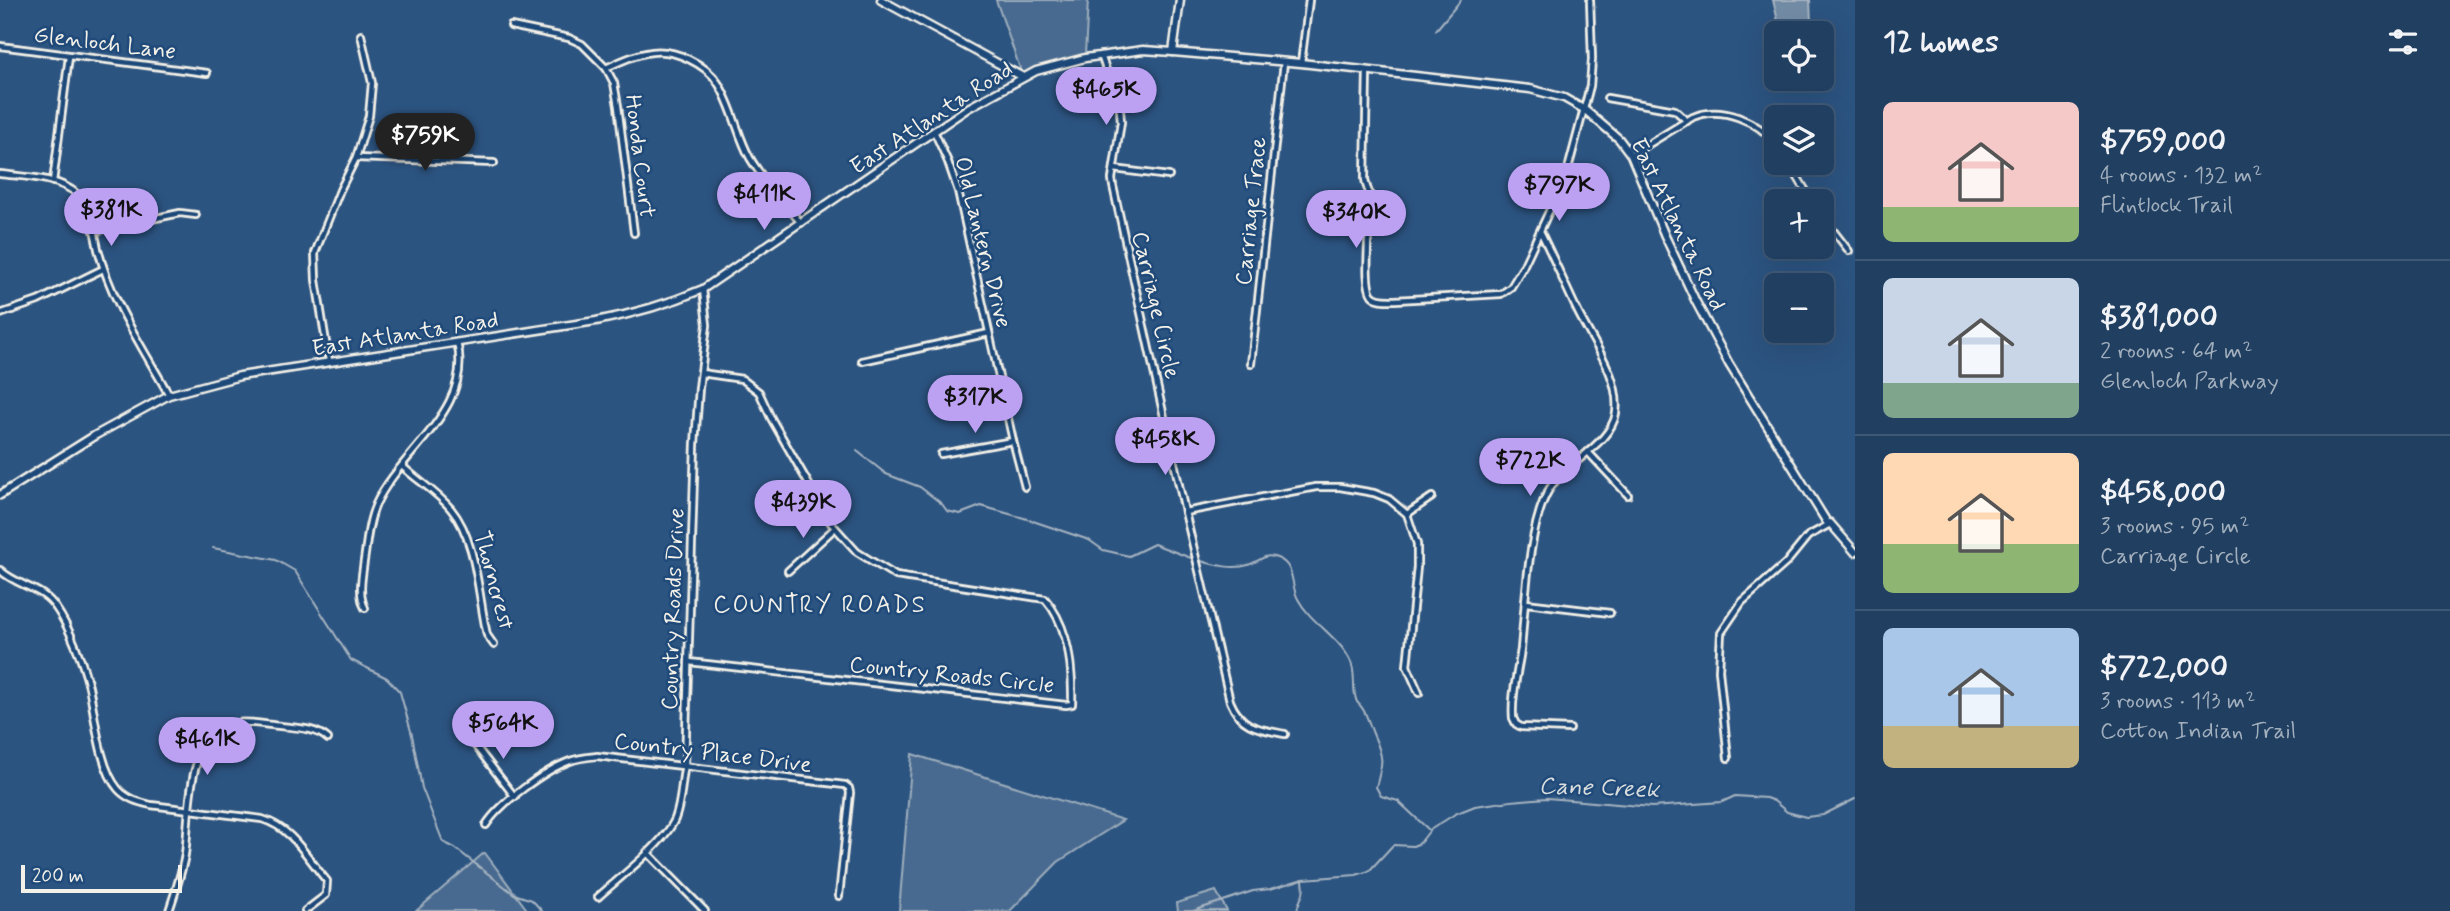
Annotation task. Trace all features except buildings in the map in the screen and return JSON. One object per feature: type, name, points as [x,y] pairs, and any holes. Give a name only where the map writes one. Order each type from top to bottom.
[{"type":"street","points":[[881,0],[1023,77]]},
{"type":"street","points":[[1173,52],[1180,0]]},
{"type":"street","points":[[1301,62],[1309,0]]},
{"type":"street","points":[[1367,70],[1365,179],[1367,192],[1377,206],[1376,226],[1368,242],[1369,286],[1372,295],[1378,299],[1395,300],[1501,294],[1511,287],[1540,233],[1567,173],[1590,86],[1590,0]]},
{"type":"street","name":"Honda Court","points":[[511,26],[569,38],[582,44],[607,68],[614,83],[618,106],[634,233]]},
{"type":"street","points":[[329,361],[316,280],[315,253],[356,158],[369,116],[372,83],[361,35]]},
{"type":"street","name":"Glenloch Lane","points":[[0,46],[206,73]]},
{"type":"street","name":"East Atlanta Road","points":[[0,495],[94,436],[169,395],[240,376],[623,316],[703,289],[934,130],[1023,77],[1036,71],[1101,55],[1143,50],[1301,62],[1530,89],[1564,98],[1585,110],[1611,131],[1631,155],[1665,236],[1730,364],[1829,524],[1855,552]]},
{"type":"street","points":[[607,68],[627,58],[660,51],[682,57],[705,69],[717,81],[749,156],[801,223]]},
{"type":"street","name":"Carriage Circle","points":[[1101,55],[1120,110],[1112,179],[1118,210],[1224,680],[1236,716],[1258,729],[1285,734]]},
{"type":"street","points":[[53,182],[69,56]]},
{"type":"street","name":"Carriage Trace","points":[[1251,364],[1284,62]]},
{"type":"street","points":[[1607,98],[1675,110],[1687,121]]},
{"type":"street","points":[[1631,155],[1687,121],[1704,114],[1739,118],[1754,124],[1764,133]]},
{"type":"street","name":"Old Lantern Drive","points":[[934,130],[958,191],[1025,487]]},
{"type":"street","points":[[356,158],[494,163]]},
{"type":"street","points":[[1114,169],[1169,176]]},
{"type":"street","points":[[0,174],[62,184],[79,195],[90,215],[103,269],[120,307],[169,395]]},
{"type":"street","points":[[94,231],[180,213],[196,215]]},
{"type":"street","points":[[1834,232],[1849,251]]},
{"type":"street","points":[[1540,233],[1606,366],[1616,396],[1613,422],[1588,452],[1562,472],[1539,508],[1529,566],[1513,718],[1521,727],[1570,729]]},
{"type":"street","points":[[0,314],[38,301],[103,269]]},
{"type":"street","name":"Country Roads Drive","points":[[598,897],[672,825],[685,765],[692,529],[701,373],[707,325],[703,289]]},
{"type":"street","points":[[862,361],[989,333]]},
{"type":"street","points":[[365,608],[361,601],[369,524],[380,497],[437,422],[454,394],[458,379],[457,342]]},
{"type":"street","name":"Country Roads Circle","points":[[689,662],[1072,704],[1072,672],[1063,631],[1045,599],[896,576],[857,552],[835,528],[760,392],[742,379],[701,373]]},
{"type":"street","points":[[941,454],[1013,441]]},
{"type":"street","points":[[1588,452],[1628,495]]},
{"type":"street","name":"Thorncrest","points":[[402,466],[441,499],[460,522],[471,550],[487,635],[494,645]]},
{"type":"street","points":[[1185,512],[1297,489],[1340,487],[1374,493],[1389,499],[1407,514],[1417,544],[1407,666],[1419,693]]},
{"type":"street","points":[[1407,514],[1432,498]]},
{"type":"street","points":[[1728,758],[1719,670],[1721,633],[1742,602],[1786,563],[1808,537],[1830,523]]},
{"type":"street","points":[[788,571],[835,528]]},
{"type":"street","points":[[0,570],[20,584],[48,596],[58,610],[85,674],[106,765],[116,787],[135,801],[262,819],[286,831],[327,881],[326,895],[305,911]]},
{"type":"street","points":[[1526,603],[1610,613]]},
{"type":"street","points":[[169,911],[184,862],[199,752],[212,735],[221,728],[241,722],[316,731],[328,739]]},
{"type":"street","points":[[471,740],[515,797]]},
{"type":"street","name":"Country Place Drive","points":[[486,825],[497,811],[560,765],[597,756],[845,785],[849,788],[839,896]]},
{"type":"street","points":[[647,852],[705,911]]},
{"type":"shaded area","points":[[996,0],[1088,0],[1085,55],[1023,77]]},
{"type":"shaded area","points":[[1773,0],[1810,0],[1811,21],[1778,21]]},
{"type":"shaded area","points":[[912,754],[1123,820],[1058,862],[1010,911],[899,911]]},
{"type":"shaded area","points":[[484,853],[528,911],[416,911]]},
{"type":"shaded area","points":[[1216,891],[1227,911],[1178,911],[1177,903]]},
{"type":"waterway","points":[[1436,30],[1461,0]]},
{"type":"waterway","points":[[857,451],[886,474],[920,487],[947,511],[960,514],[981,506],[1089,540],[1103,550],[1129,556],[1154,544],[1191,558]]},
{"type":"waterway","points":[[213,548],[276,560],[295,571],[351,660],[387,678],[400,692],[422,788],[443,842],[455,848],[514,894],[532,900],[542,911]]},
{"type":"waterway","points":[[1201,561],[1237,567],[1273,556],[1287,565],[1303,607],[1345,651],[1350,660],[1355,697],[1367,717],[1381,755],[1376,787],[1381,796],[1398,801],[1429,830]]},
{"type":"waterway","name":"Cane Creek","points":[[1193,911],[1253,891],[1303,879],[1356,875],[1369,871],[1393,845],[1413,846],[1420,843],[1430,830],[1455,814],[1475,806],[1547,798],[1652,807],[1722,802],[1735,796],[1766,798],[1787,812],[1806,817],[1823,815],[1855,799]]},
{"type":"waterway","points":[[1297,911],[1303,880]]},
{"type":"district","name":"COUNTRY ROADS","points":[[820,604]]}]
